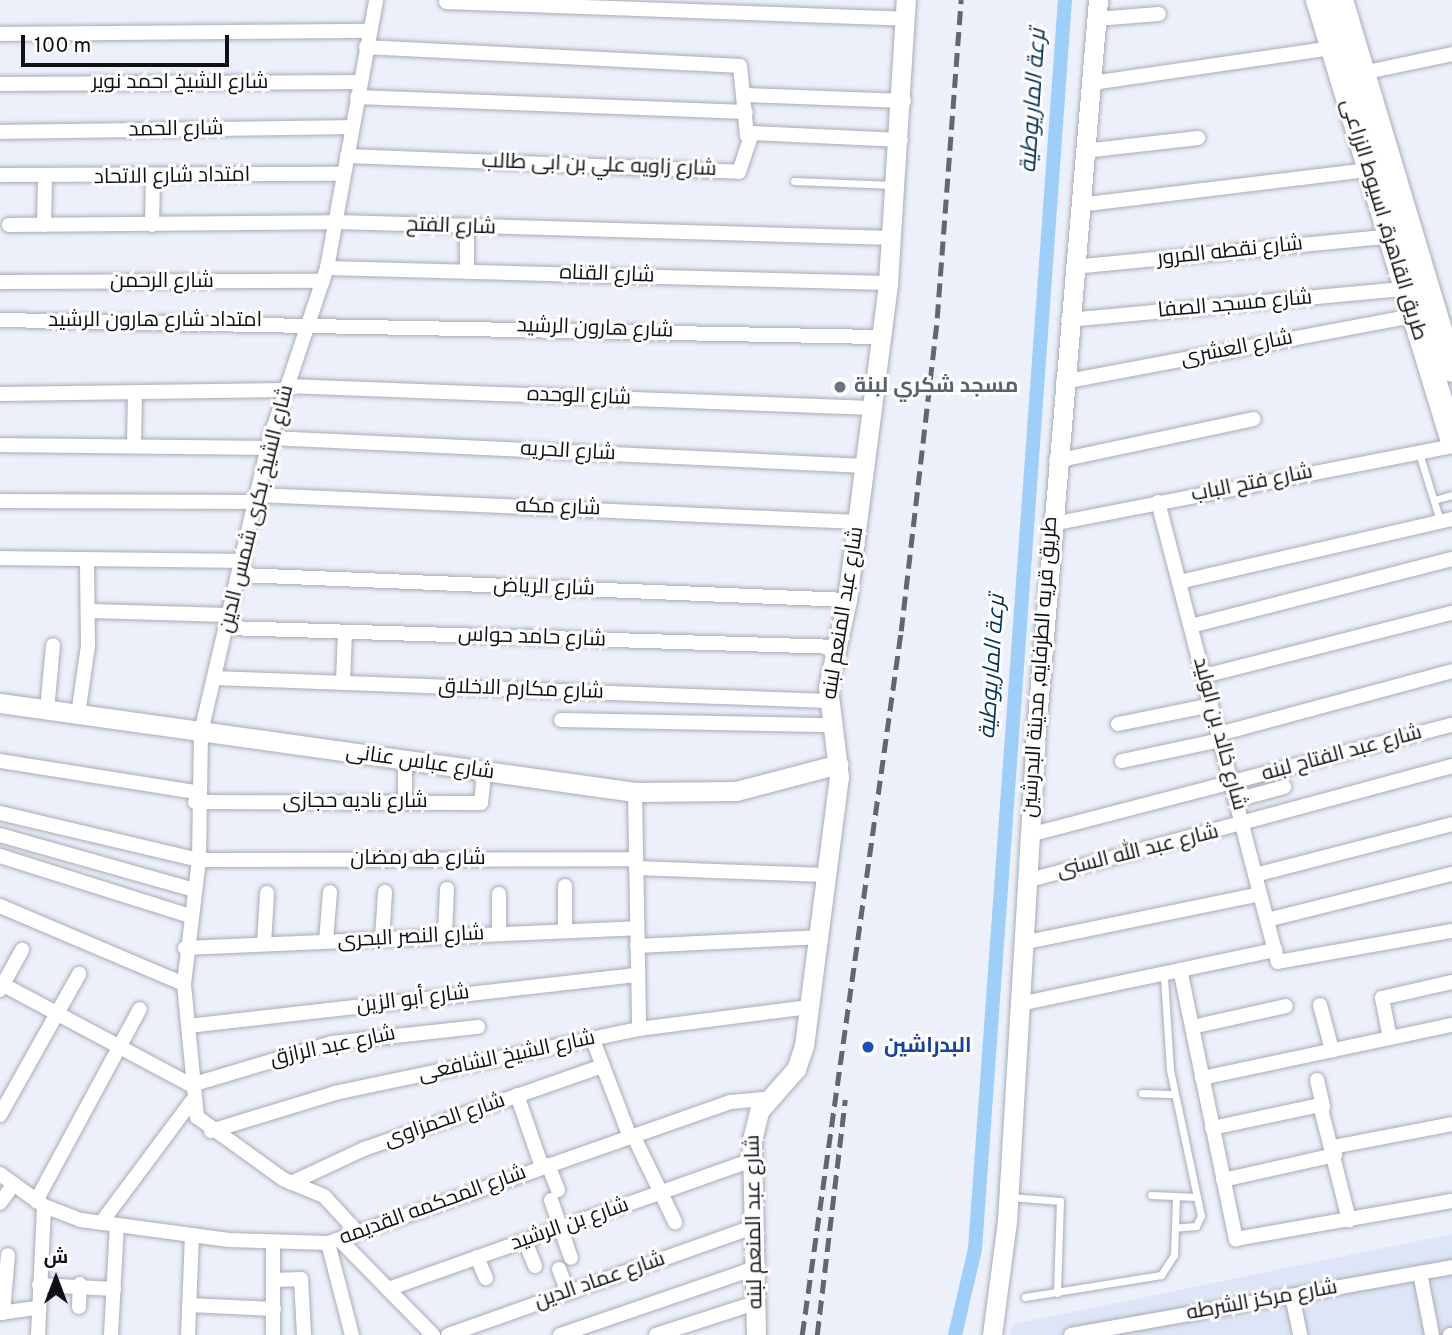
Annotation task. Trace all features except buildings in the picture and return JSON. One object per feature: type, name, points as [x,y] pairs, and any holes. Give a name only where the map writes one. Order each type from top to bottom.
[{"type":"highway","name":"طريق القاهرة, اسيوط الزراعى","points":[[1318,0],[1411,316],[1452,439]]},
{"type":"highway","name":"طريق القاهرة, اسيوط الزراعى","points":[[1341,0],[1452,370]]},
{"type":"main road","name":"شارع عبد المنعم لبنه","points":[[752,1334],[755,1303],[752,1227],[754,1123],[767,1099],[801,1057],[818,937],[839,764],[828,701],[836,647],[847,600],[888,283],[904,102],[906,9]]},
{"type":"main road","name":"طريق قريه الطرفايه, مدينة البدرشين","points":[[992,1335],[1009,1197],[1022,943],[1056,461],[1097,10]]},
{"type":"main road","name":"شارع عباس عنانى","points":[[0,704],[635,792],[736,791],[839,764]]},
{"type":"street","name":"شارع الشيخ بكرى شمس الدين","points":[[192,1101],[184,984],[185,948],[199,860],[195,797],[201,732],[243,568],[269,443],[325,274],[376,0]]},
{"type":"street","points":[[446,2],[906,9]]},
{"type":"street","points":[[1097,10],[1159,14]]},
{"type":"street","points":[[0,34],[369,31]]},
{"type":"street","points":[[366,47],[740,66],[746,95],[904,102]]},
{"type":"street","points":[[1092,83],[1331,48]]},
{"type":"street","points":[[1362,73],[1452,54]]},
{"type":"street","name":"شارع الشيخ احمد نوير","points":[[0,84],[358,89],[746,112]]},
{"type":"street","name":"شارع زاويه علي بن ابى طالب","points":[[347,156],[739,172],[746,166],[746,95]]},
{"type":"street","name":"شارع الحمد","points":[[0,132],[352,127]]},
{"type":"street","points":[[747,136],[901,140]]},
{"type":"street","points":[[1084,151],[1198,138]]},
{"type":"street","points":[[1079,205],[1367,170]]},
{"type":"street","name":"امتداد شارع الاتحاد","points":[[0,175],[45,178],[344,174]]},
{"type":"street","points":[[152,225],[153,177]]},
{"type":"street","points":[[44,225],[45,178]]},
{"type":"street","name":"شارع الفتح","points":[[9,225],[336,222],[467,228],[892,238]]},
{"type":"street","points":[[467,228],[467,271]]},
{"type":"street","name":"شارع نقطه المرور","points":[[1073,267],[1387,237]]},
{"type":"street","name":"شارع القناه","points":[[325,274],[467,271],[888,283]]},
{"type":"street","name":"شارع الرحمن","points":[[0,282],[325,274]]},
{"type":"street","name":"شارع مسجد الصفا","points":[[1068,320],[1403,289]]},
{"type":"street","name":"شارع العشرى","points":[[1063,382],[1411,316]]},
{"type":"street","name":"امتداد شارع هارون الرشيد","points":[[0,320],[309,322]]},
{"type":"street","name":"شارع هارون الرشيد","points":[[309,322],[881,337]]},
{"type":"street","name":"شارع الوحده","points":[[0,394],[286,388],[872,408]]},
{"type":"street","points":[[134,444],[135,393]]},
{"type":"street","points":[[1056,461],[1254,419]]},
{"type":"street","name":"شارع الحريه","points":[[0,445],[269,443],[865,466]]},
{"type":"street","name":"شارع فتح الباب","points":[[1052,524],[1452,446]]},
{"type":"street","name":"شارع مكه","points":[[0,501],[258,499],[858,522]]},
{"type":"street","name":"شارع خالد بن الوليد","points":[[1158,502],[1260,894],[1281,964],[1452,931]]},
{"type":"street","points":[[1179,582],[1446,520]]},
{"type":"street","name":"شارع الرياض","points":[[0,558],[88,559],[847,600]]},
{"type":"street","points":[[78,715],[89,611],[88,559]]},
{"type":"street","points":[[1191,626],[1452,559]]},
{"type":"street","name":"شارع حامد حواس","points":[[89,611],[345,632],[836,647]]},
{"type":"street","points":[[1203,676],[1452,613]]},
{"type":"street","points":[[342,683],[345,632]]},
{"type":"street","points":[[47,710],[53,645]]},
{"type":"street","points":[[1122,761],[1219,737],[1452,671]]},
{"type":"street","name":"شارع مكارم الاخلاق","points":[[214,678],[828,701]]},
{"type":"street","points":[[1118,724],[1211,705]]},
{"type":"street","points":[[561,720],[832,724]]},
{"type":"street","name":"شارع عبد الفتاح لبنه","points":[[1029,835],[1452,725]]},
{"type":"street","name":"شارع ناديه حجازى","points":[[0,761],[195,797],[405,803],[482,803],[484,772]]},
{"type":"street","points":[[405,761],[405,803]]},
{"type":"street","name":"شارع عبد الله السنى","points":[[1026,881],[1243,826],[1452,766]]},
{"type":"street","points":[[1236,800],[1284,787]]},
{"type":"street","points":[[635,792],[639,1029]]},
{"type":"street","name":"شارع طه رمضان","points":[[0,813],[199,860],[636,864],[826,875]]},
{"type":"street","points":[[1255,875],[1452,824]]},
{"type":"street","points":[[0,835],[194,890]]},
{"type":"street","points":[[0,856],[190,916]]},
{"type":"street","points":[[1267,920],[1452,874]]},
{"type":"street","points":[[565,886],[565,931]]},
{"type":"street","points":[[445,936],[447,889]]},
{"type":"street","points":[[264,944],[267,892]]},
{"type":"street","points":[[327,942],[330,892]]},
{"type":"street","points":[[382,939],[385,892]]},
{"type":"street","points":[[499,894],[499,934]]},
{"type":"street","points":[[1022,943],[1260,894]]},
{"type":"street","points":[[0,906],[184,984]]},
{"type":"street","name":"شارع النصر البحرى","points":[[185,948],[637,928]]},
{"type":"street","points":[[638,946],[818,937]]},
{"type":"street","points":[[22,950],[1,986],[191,1085]]},
{"type":"street","points":[[1020,1004],[1181,974],[1275,950]]},
{"type":"street","points":[[0,1115],[79,974]]},
{"type":"street","points":[[1181,974],[1236,1239],[1452,1201]]},
{"type":"street","name":"شارع أبو الزين","points":[[188,1026],[638,975]]},
{"type":"street","points":[[1390,1038],[1381,998],[1452,982]]},
{"type":"street","points":[[1320,1005],[1332,1050]]},
{"type":"street","points":[[1192,1027],[1286,1006]]},
{"type":"street","name":"شارع الشيخ الشافعى","points":[[211,1131],[335,1093],[639,1029],[808,1007]]},
{"type":"street","points":[[38,1335],[40,1203],[140,1009]]},
{"type":"street","points":[[1202,1078],[1452,1025]]},
{"type":"street","name":"شارع عبد الرازق","points":[[191,1085],[332,1043],[478,1027]]},
{"type":"street","points":[[593,1040],[632,1136],[675,1222]]},
{"type":"street","name":"شارع الحمزاوى","points":[[291,1183],[364,1149],[603,1066]]},
{"type":"street","points":[[1317,1080],[1349,1220]]},
{"type":"street","points":[[517,1095],[545,1166],[560,1228],[571,1258]]},
{"type":"street","name":"شارع المحكمه القديمه","points":[[0,1174],[40,1203],[101,1223],[274,1244],[334,1242],[730,1102],[767,1099]]},
{"type":"street","points":[[101,1223],[192,1101],[211,1131],[291,1183],[324,1196],[358,1233]]},
{"type":"street","points":[[1212,1128],[1323,1107]]},
{"type":"street","points":[[1223,1180],[1452,1124]]},
{"type":"street","name":"شارع بن الرشيد","points":[[388,1289],[752,1160]]},
{"type":"street","points":[[0,1203],[13,1185]]},
{"type":"street","points":[[111,1335],[117,1225]]},
{"type":"street","name":"شارع عماد الدين","points":[[448,1335],[752,1227]]},
{"type":"street","points":[[188,1335],[192,1235]]},
{"type":"street","points":[[524,1241],[535,1266]]},
{"type":"street","points":[[334,1242],[388,1289],[433,1335]]},
{"type":"street","points":[[334,1242],[352,1335]]},
{"type":"street","points":[[274,1244],[274,1335]]},
{"type":"street","points":[[8,1255],[1,1313],[37,1308]]},
{"type":"street","points":[[477,1257],[486,1278]]},
{"type":"street","name":"شارع مركز الشرطه","points":[[1071,1335],[1452,1268]]},
{"type":"street","points":[[559,1269],[568,1292]]},
{"type":"street","points":[[560,1335],[753,1269]]},
{"type":"street","points":[[1420,1273],[1432,1335]]},
{"type":"street","points":[[274,1280],[302,1281],[304,1335]]},
{"type":"street","points":[[39,1285],[80,1284],[114,1289]]},
{"type":"street","points":[[79,1307],[80,1284]]},
{"type":"street","points":[[1292,1296],[1300,1335]]},
{"type":"street","points":[[656,1335],[755,1303]]},
{"type":"street","points":[[189,1305],[274,1309]]},
{"type":"lane","points":[[794,181],[897,185]]},
{"type":"lane","points":[[1419,452],[1434,500],[1446,520]]},
{"type":"lane","points":[[1434,500],[1452,495]]},
{"type":"lane","points":[[1164,977],[1175,1094],[1197,1198],[1196,1226],[1175,1228]]},
{"type":"lane","points":[[1142,1093],[1175,1094]]},
{"type":"lane","points":[[1151,1195],[1197,1198]]},
{"type":"lane","points":[[1025,1297],[1161,1275],[1174,1255],[1176,1196]]},
{"type":"lane","points":[[1009,1197],[1060,1201],[1057,1293]]},
{"type":"shaded area","points":[[1452,1234],[1452,1335],[1010,1335],[1013,1324]]},
{"type":"waterway","name":"ترعة الماريوطية","points":[[955,1335],[975,1249],[1065,0]]},
{"type":"railway","points":[[802,1335],[901,631],[937,318],[961,0]]},
{"type":"railway","points":[[817,1335],[845,1100]]},
{"type":"place","name":"مسجد شكري لبنة","points":[[840,387]]},
{"type":"place","name":"البدراشين","points":[[868,1047]]}]
